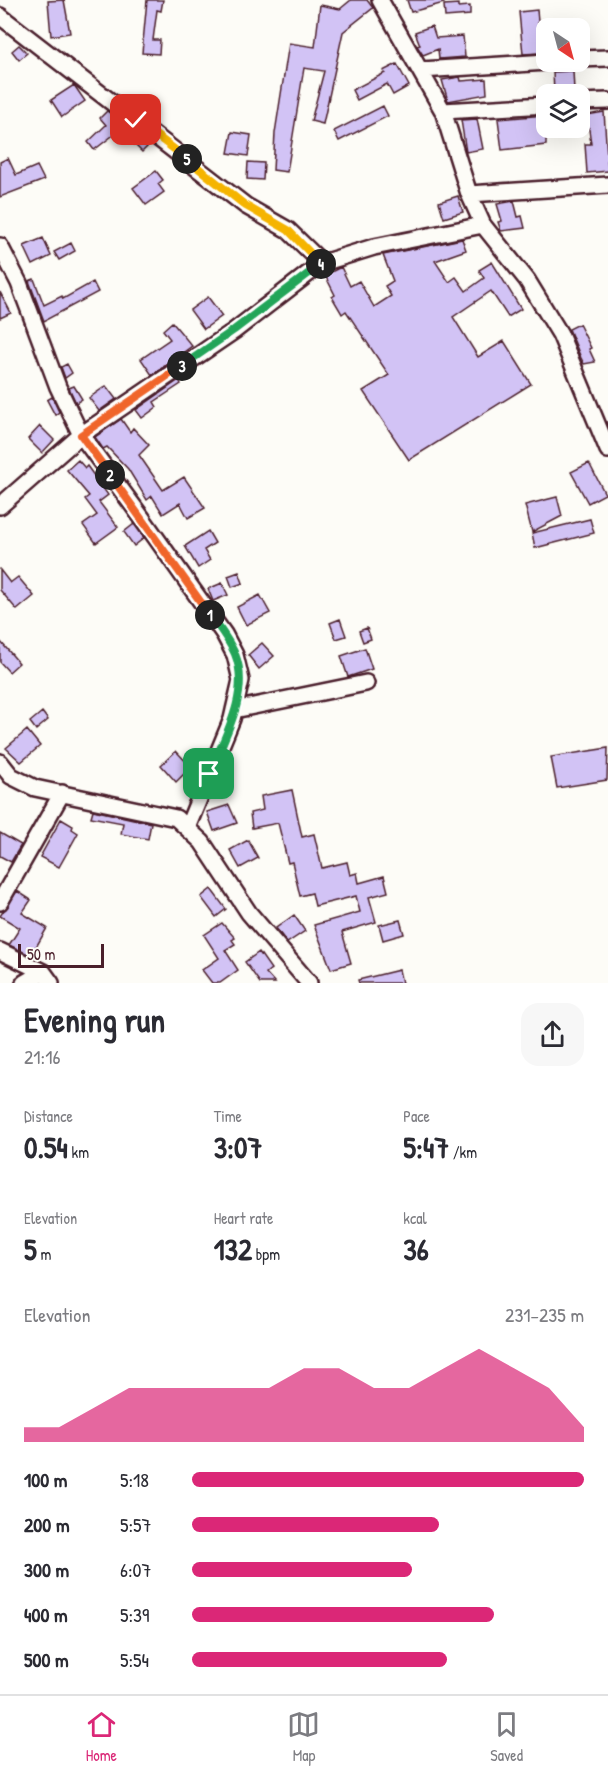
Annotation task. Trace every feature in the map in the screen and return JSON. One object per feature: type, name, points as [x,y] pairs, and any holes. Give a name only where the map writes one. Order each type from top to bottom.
[{"type":"street","points":[[380,0],[443,111],[469,194],[483,225],[527,280],[560,334],[608,450]]},
{"type":"street","points":[[0,16],[246,206],[288,230],[322,263]]},
{"type":"street","points":[[590,59],[608,58]]},
{"type":"street","points":[[421,70],[536,63]]},
{"type":"street","points":[[590,102],[608,101]]},
{"type":"street","points":[[443,111],[536,106]]},
{"type":"street","points":[[469,194],[608,185]]},
{"type":"street","points":[[0,506],[81,435],[234,330],[322,263],[374,247],[483,225]]},
{"type":"street","points":[[0,246],[19,284],[58,387],[81,435],[142,518],[231,648],[241,680],[234,710],[187,828]]},
{"type":"street","points":[[234,710],[366,683]]},
{"type":"street","points":[[1,767],[11,776],[35,788],[176,818],[202,842],[267,936],[309,983]]},
{"type":"street","points":[[0,902],[62,793]]},
{"type":"street","points":[[0,951],[47,977]]},
{"type":"street","points":[[24,983],[47,977]]},
{"type":"building","points":[[64,0],[70,33],[51,36],[48,1]]},
{"type":"building","points":[[147,0],[163,0],[161,11],[157,10],[153,40],[160,40],[159,54],[142,53]]},
{"type":"building","points":[[351,0],[367,0],[373,8],[343,32],[323,124],[311,121],[324,71],[304,68],[287,172],[273,170],[275,133],[289,43],[315,47],[320,5],[340,9]]},
{"type":"building","points":[[407,0],[444,0],[444,3],[411,12]]},
{"type":"building","points":[[458,4],[458,7],[470,6],[470,15],[445,17],[444,5]]},
{"type":"building","points":[[537,10],[536,53],[523,54],[519,12]]},
{"type":"building","points":[[432,26],[436,38],[463,36],[465,57],[439,59],[438,49],[423,55],[417,46],[420,45],[415,32]]},
{"type":"building","points":[[19,45],[27,53],[19,60],[12,51]]},
{"type":"building","points":[[397,64],[409,86],[393,95],[387,84],[357,100],[352,90]]},
{"type":"building","points":[[553,72],[573,72],[574,84],[554,84]]},
{"type":"building","points":[[460,77],[461,81],[486,79],[487,94],[448,101],[442,80]]},
{"type":"building","points":[[74,85],[85,101],[62,117],[51,100]]},
{"type":"building","points":[[383,106],[388,116],[339,141],[334,131]]},
{"type":"building","points":[[107,111],[150,144],[142,152],[120,130],[94,150],[88,142],[106,125],[100,118]]},
{"type":"building","points":[[604,112],[608,171],[587,173],[585,144],[591,144],[590,114]]},
{"type":"building","points":[[536,116],[536,138],[546,138],[546,145],[502,150],[498,119]]},
{"type":"building","points":[[477,119],[483,149],[466,152],[461,120]]},
{"type":"building","points":[[232,132],[251,135],[248,156],[228,153]]},
{"type":"building","points":[[8,158],[16,175],[37,166],[44,180],[0,197],[0,162]]},
{"type":"building","points":[[248,162],[264,163],[263,180],[247,179]]},
{"type":"building","points":[[156,171],[163,180],[158,184],[164,192],[146,205],[133,188]]},
{"type":"building","points":[[458,196],[463,212],[444,218],[439,202]]},
{"type":"building","points":[[514,201],[518,217],[522,216],[525,228],[501,231],[498,222],[502,221],[497,204]]},
{"type":"building","points":[[43,238],[51,256],[33,265],[24,246]]},
{"type":"building","points":[[462,239],[466,250],[435,261],[449,282],[456,277],[466,291],[484,278],[479,270],[492,262],[521,309],[508,317],[491,291],[453,317],[478,357],[504,341],[531,384],[409,460],[363,391],[389,375],[346,311],[342,314],[332,297],[335,295],[325,275],[341,267],[350,286],[359,281],[374,307],[391,296],[385,286],[393,281],[383,255]]},
{"type":"building","points":[[71,243],[75,251],[59,260],[54,252]]},
{"type":"building","points":[[34,279],[44,305],[62,296],[63,299],[93,282],[98,292],[44,321],[29,281]]},
{"type":"building","points":[[0,292],[11,313],[0,318]]},
{"type":"building","points":[[208,297],[222,316],[204,329],[190,310]]},
{"type":"building","points":[[172,322],[192,346],[152,375],[141,359],[170,339],[163,330]]},
{"type":"building","points":[[579,324],[595,362],[584,364],[581,358],[569,329]]},
{"type":"building","points":[[67,364],[72,373],[65,378],[61,367]]},
{"type":"building","points":[[179,380],[181,384],[154,402],[157,407],[142,418],[136,410]]},
{"type":"building","points":[[74,386],[82,399],[76,403],[69,388]]},
{"type":"building","points":[[106,386],[116,399],[99,411],[89,398]]},
{"type":"building","points":[[52,397],[59,412],[55,415],[47,400]]},
{"type":"building","points":[[121,419],[130,432],[133,428],[149,445],[139,455],[163,490],[184,477],[205,508],[188,518],[180,503],[163,514],[152,496],[147,500],[128,469],[107,447],[103,449],[95,437]]},
{"type":"building","points":[[40,426],[54,440],[42,453],[28,439]]},
{"type":"building","points":[[78,460],[85,468],[87,466],[108,495],[99,502],[118,527],[96,543],[83,525],[97,515],[85,499],[89,496],[67,470]]},
{"type":"building","points":[[589,463],[605,494],[588,503],[571,472]]},
{"type":"building","points":[[557,497],[562,516],[532,532],[525,505]]},
{"type":"building","points":[[590,519],[594,533],[535,548],[532,533]]},
{"type":"building","points":[[134,524],[144,538],[134,546],[124,532]]},
{"type":"building","points":[[208,531],[215,543],[204,550],[210,560],[198,568],[185,546]]},
{"type":"building","points":[[0,570],[10,583],[18,577],[34,596],[17,610],[0,590]]},
{"type":"building","points":[[239,572],[243,583],[232,587],[228,576]]},
{"type":"building","points":[[222,583],[228,595],[213,601],[208,589]]},
{"type":"building","points":[[260,595],[270,613],[246,625],[237,607]]},
{"type":"building","points":[[340,619],[346,636],[336,639],[330,623]]},
{"type":"building","points":[[367,628],[371,639],[363,642],[359,631]]},
{"type":"building","points":[[0,641],[19,663],[9,672],[0,662]]},
{"type":"building","points":[[262,643],[274,656],[259,669],[248,655]]},
{"type":"building","points":[[365,648],[372,669],[348,677],[341,656]]},
{"type":"building","points":[[42,712],[48,720],[36,730],[30,722]]},
{"type":"building","points":[[27,730],[40,746],[21,762],[6,748]]},
{"type":"building","points":[[608,748],[607,780],[557,788],[551,757]]},
{"type":"building","points":[[176,751],[191,767],[176,782],[161,765]]},
{"type":"building","points":[[292,790],[302,837],[314,834],[322,868],[347,862],[350,875],[357,873],[359,883],[384,876],[388,892],[369,897],[376,922],[342,932],[351,963],[331,969],[314,925],[360,912],[356,896],[315,906],[312,893],[300,896],[292,862],[288,863],[278,823],[252,828],[250,813],[263,810],[261,796]]},
{"type":"building","points":[[229,805],[237,823],[214,831],[207,812]]},
{"type":"building","points":[[93,810],[151,823],[148,839],[121,834],[123,823],[91,817]]},
{"type":"building","points":[[61,819],[73,826],[72,829],[78,833],[59,867],[40,857]]},
{"type":"building","points":[[0,833],[21,845],[11,862],[0,856]]},
{"type":"building","points":[[248,840],[258,858],[240,868],[230,850]]},
{"type":"building","points":[[211,889],[226,909],[216,917],[201,897]]},
{"type":"building","points":[[17,891],[31,900],[22,913],[47,928],[36,947],[39,949],[34,957],[9,945],[20,928],[0,916]]},
{"type":"building","points":[[294,915],[305,931],[287,943],[276,928]]},
{"type":"building","points":[[400,920],[404,934],[383,940],[379,925]]},
{"type":"building","points":[[222,923],[235,938],[232,940],[235,944],[225,950],[238,970],[220,983],[212,983],[202,970],[219,958],[204,935]]},
{"type":"building","points":[[259,952],[271,969],[266,973],[275,983],[260,983],[245,962]]},
{"type":"building","points":[[399,970],[402,983],[359,983],[358,980]]},
{"type":"route","points":[[136,120],[246,206],[288,230],[322,263],[234,330],[81,435],[224,634],[235,655],[241,680],[232,719],[209,774]]}]
